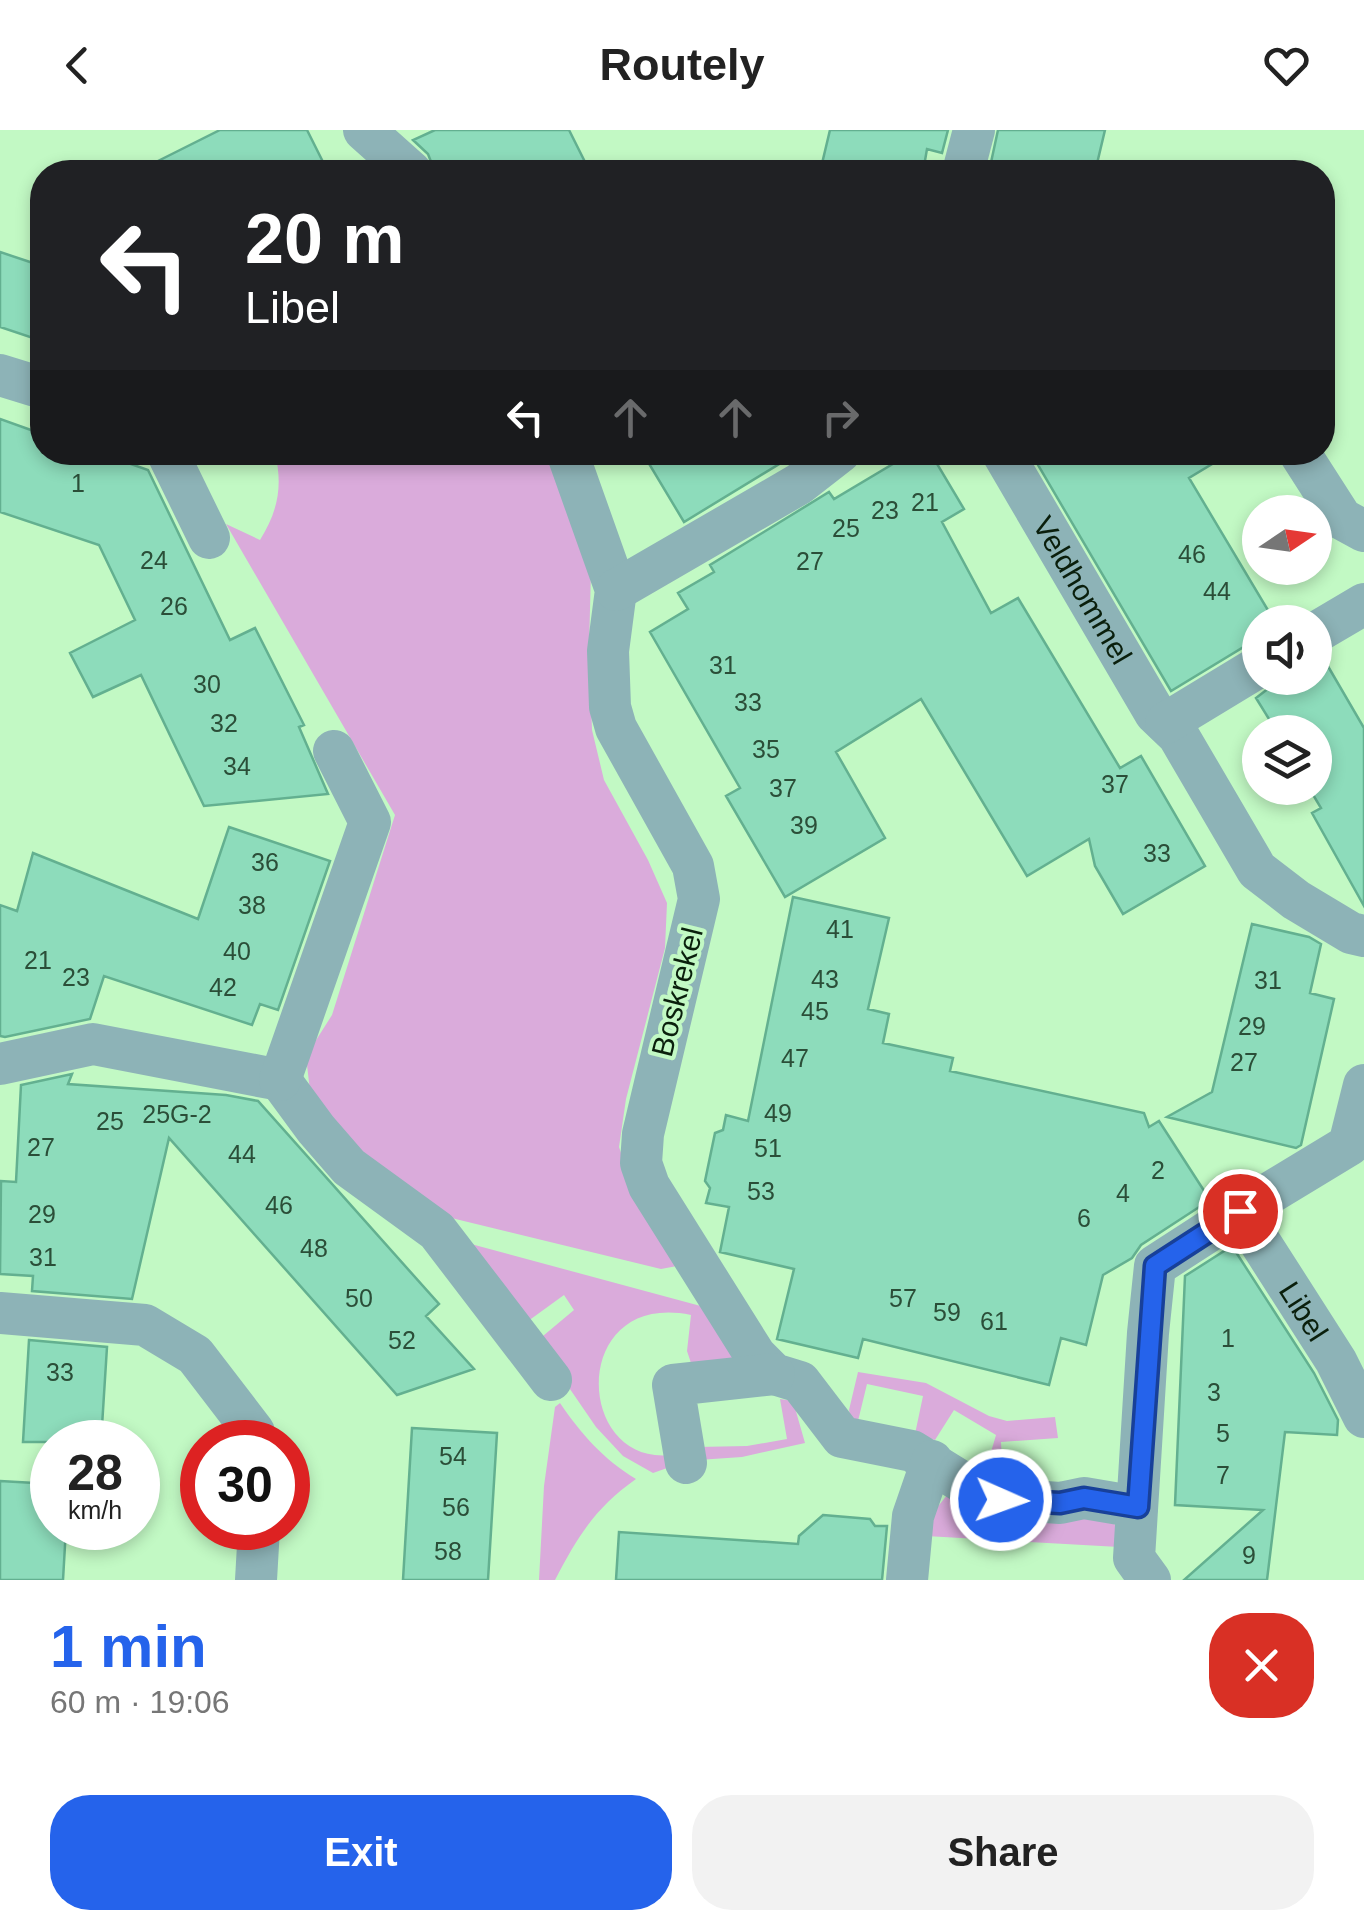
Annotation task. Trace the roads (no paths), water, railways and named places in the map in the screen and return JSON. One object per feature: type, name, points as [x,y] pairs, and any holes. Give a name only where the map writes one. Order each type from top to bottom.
[{"type":"street","points":[[364,130],[398,160]]},
{"type":"street","points":[[965,160],[974,130]]},
{"type":"street","points":[[0,375],[30,384]]},
{"type":"street","points":[[173,465],[209,538]]},
{"type":"street","name":"Boskrekel","points":[[572,465],[616,590],[608,651],[610,707],[616,728],[693,866],[699,900],[643,1134],[641,1164],[649,1186],[755,1355],[774,1374],[800,1382],[842,1436],[896,1446],[932,1460],[988,1498],[1060,1503],[1084,1498],[1138,1507]]},
{"type":"street","points":[[616,590],[799,484],[823,465]]},
{"type":"street","name":"Veldhommel","points":[[1010,465],[1154,713],[1178,735],[1257,870],[1296,900],[1351,933],[1364,936]]},
{"type":"street","points":[[1307,465],[1342,519],[1364,532]]},
{"type":"street","points":[[1332,624],[1364,604]]},
{"type":"street","points":[[1166,723],[1242,677]]},
{"type":"street","points":[[280,1080],[370,822],[334,750]]},
{"type":"street","points":[[0,1064],[93,1044],[280,1080],[316,1130],[350,1167],[438,1231],[551,1380]]},
{"type":"street","points":[[1150,1580],[1134,1558],[1155,1266],[1349,1145],[1363,1092]]},
{"type":"street","name":"Libel","points":[[1240,1211],[1350,1362],[1364,1417]]},
{"type":"street","points":[[0,1313],[145,1325],[194,1355],[245,1420]]},
{"type":"street","points":[[686,1463],[672,1385],[774,1374]]},
{"type":"street","points":[[907,1580],[912,1516],[932,1460]]},
{"type":"street","points":[[256,1580],[258,1550]]}]
